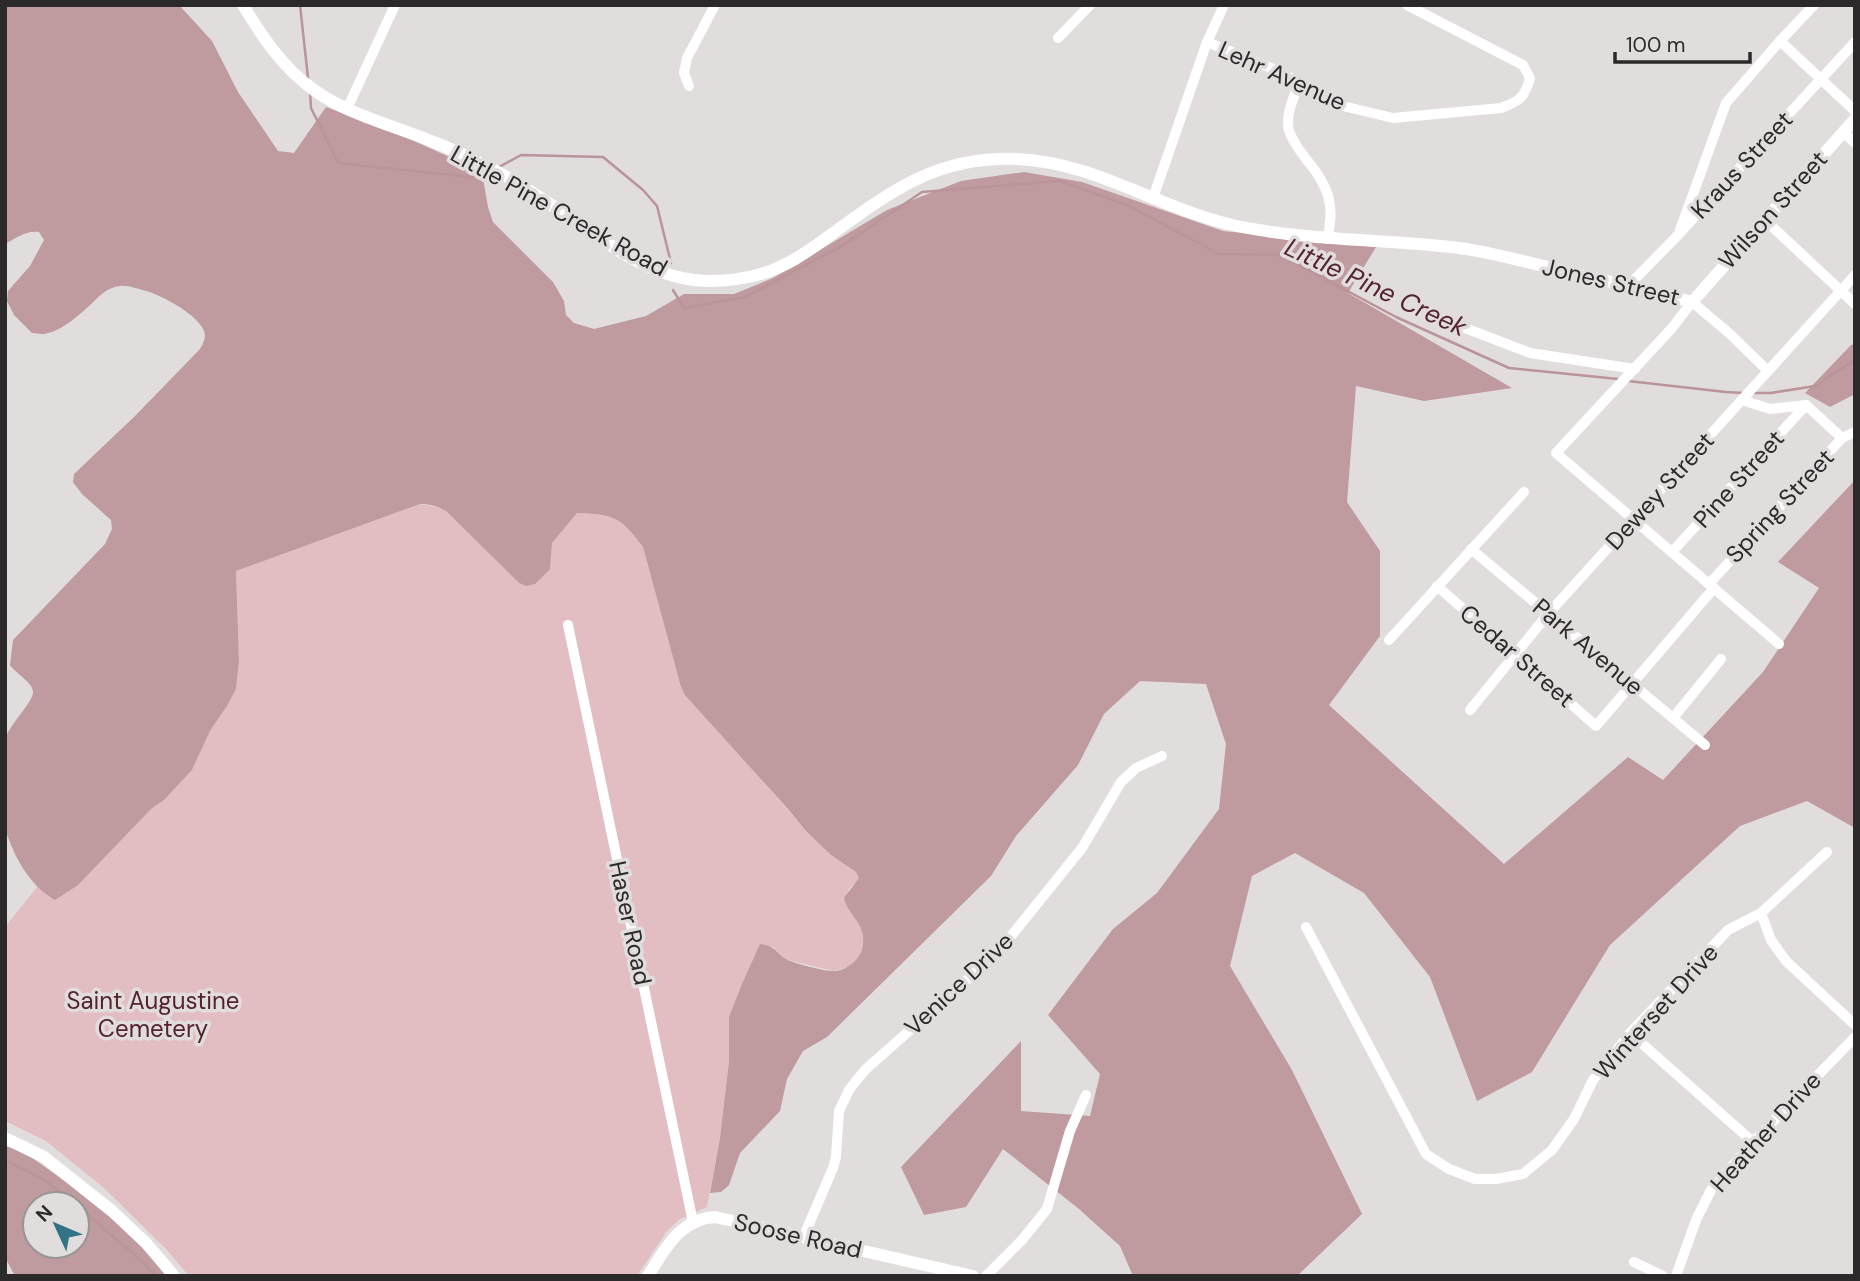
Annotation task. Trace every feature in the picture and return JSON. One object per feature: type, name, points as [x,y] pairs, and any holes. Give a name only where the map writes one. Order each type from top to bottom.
[{"type":"street","name":"Little Pine Creek Road","points":[[243,5],[276,56],[317,92],[347,109],[431,141],[499,173],[536,194],[638,262],[673,276],[701,281],[732,280],[774,270],[803,255],[898,187],[932,173],[996,159],[1065,165],[1191,213],[1237,226],[1327,239],[1461,248],[1512,258]]},
{"type":"street","points":[[347,109],[395,5]]},
{"type":"street","points":[[689,86],[684,74],[687,58],[715,5]]},
{"type":"street","points":[[1058,38],[1090,5]]},
{"type":"street","points":[[1153,198],[1207,42],[1224,5]]},
{"type":"street","name":"Lehr Avenue","points":[[1207,42],[1276,70],[1343,106],[1393,118],[1501,108],[1514,104],[1525,94],[1530,78],[1523,65],[1407,5]]},
{"type":"street","points":[[1678,235],[1726,103],[1814,5]]},
{"type":"street","points":[[1780,41],[1855,111]]},
{"type":"street","name":"Kraus Street","points":[[1628,286],[1855,42]]},
{"type":"street","points":[[1299,83],[1290,108],[1289,130],[1301,152],[1318,173],[1330,197],[1332,221],[1327,239]]},
{"type":"street","name":"Wilson Street","points":[[1692,302],[1855,119]]},
{"type":"street","points":[[1843,132],[1855,143]]},
{"type":"street","points":[[1765,220],[1855,304]]},
{"type":"street","name":"Jones Street","points":[[1512,258],[1692,302],[1767,370]]},
{"type":"street","name":"Dewey Street","points":[[1470,710],[1548,614],[1855,275]]},
{"type":"street","points":[[1692,302],[1672,328],[1556,453],[1779,644]]},
{"type":"street","points":[[1444,320],[1530,353],[1631,373]]},
{"type":"street","points":[[1742,400],[1770,408],[1806,405],[1842,438]]},
{"type":"street","name":"Pine Street","points":[[1672,552],[1806,405]]},
{"type":"street","name":"Spring Street","points":[[1596,726],[1711,586],[1842,438],[1855,432]]},
{"type":"street","points":[[1389,640],[1524,492]]},
{"type":"street","name":"Park Avenue","points":[[1471,550],[1705,745]]},
{"type":"street","name":"Cedar Street","points":[[1437,586],[1596,726]]},
{"type":"street","name":"Haser Road","points":[[568,625],[693,1222]]},
{"type":"street","points":[[1673,718],[1721,659]]},
{"type":"street","name":"Venice Drive","points":[[803,1238],[836,1157],[842,1102],[856,1081],[866,1069],[994,956],[1082,848],[1121,782],[1136,768],[1162,756]]},
{"type":"street","name":"Winterset Drive","points":[[1306,927],[1426,1154],[1449,1169],[1475,1179],[1496,1179],[1523,1174],[1552,1150],[1574,1119],[1593,1080],[1630,1033],[1728,930],[1761,913],[1827,852]]},
{"type":"street","points":[[1761,913],[1771,940],[1786,961],[1855,1025]]},
{"type":"street","points":[[1630,1033],[1753,1142]]},
{"type":"street","name":"Heather Drive","points":[[1676,1276],[1696,1220],[1711,1190],[1753,1142],[1855,1037]]},
{"type":"street","points":[[986,1276],[1022,1240],[1046,1209],[1070,1130],[1086,1095]]},
{"type":"street","points":[[5,1138],[44,1157],[93,1195],[132,1229],[174,1276]]},
{"type":"street","name":"Soose Road","points":[[693,1222],[715,1217],[973,1276]]},
{"type":"street","points":[[648,1276],[675,1236],[693,1222]]},
{"type":"street","points":[[1634,1262],[1663,1276]]},
{"type":"green space","name":"Saint Augustine Cemetery","points":[[420,504],[446,511],[519,583],[526,586],[550,569],[552,543],[577,513],[608,516],[628,529],[643,547],[681,687],[806,831],[860,878],[848,890],[862,930],[862,953],[851,966],[834,971],[786,959],[772,946],[729,1017],[729,1061],[720,1138],[707,1207],[680,1219],[667,1231],[637,1276],[189,1276],[167,1250],[104,1188],[46,1141],[5,1121],[5,927],[38,886],[49,897],[164,800],[192,770],[210,731],[236,689],[239,661],[236,571]]},
{"type":"shaded area","points":[[5,5],[179,5],[212,41],[238,92],[278,151],[294,153],[326,107],[412,140],[482,172],[493,222],[553,282],[564,301],[566,315],[574,323],[594,329],[646,316],[684,294],[734,294],[773,278],[887,210],[961,181],[1024,172],[1082,182],[1223,231],[1376,247],[1348,293],[1512,388],[1424,401],[1356,386],[1347,502],[1380,551],[1380,636],[1329,705],[1504,864],[1628,757],[1663,780],[1763,672],[1819,588],[1778,562],[1855,480],[1855,828],[1807,801],[1740,826],[1610,945],[1532,1072],[1477,1101],[1430,977],[1364,893],[1295,853],[1252,876],[1230,966],[1292,1070],[1362,1214],[1297,1276],[1133,1276],[1120,1246],[1079,1209],[1003,1149],[966,1207],[924,1215],[901,1167],[1021,1041],[1021,1111],[1090,1116],[1100,1074],[1048,1015],[1113,929],[1157,893],[1219,809],[1226,744],[1206,684],[1140,681],[1104,714],[1078,765],[1016,836],[991,876],[827,1037],[803,1051],[787,1079],[780,1111],[740,1153],[729,1185],[721,1192],[710,1193],[729,1061],[729,1017],[760,944],[773,949],[788,960],[812,967],[836,971],[849,966],[861,952],[863,936],[844,898],[859,878],[856,872],[831,855],[806,831],[685,695],[643,547],[622,523],[615,519],[577,513],[552,543],[550,569],[535,584],[526,586],[519,583],[446,511],[423,504],[236,571],[239,661],[236,689],[210,731],[192,770],[78,885],[55,900],[38,887],[18,861],[5,826],[4,743],[7,734],[29,703],[33,689],[10,665],[13,640],[105,544],[112,529],[111,520],[82,494],[73,482],[74,474],[200,349],[205,335],[197,321],[177,305],[152,293],[126,286],[106,291],[70,322],[46,334],[32,333],[14,315],[7,301],[8,291],[30,266],[44,240],[39,232],[30,232],[5,244]]},
{"type":"shaded area","points":[[1855,344],[1855,394],[1830,407],[1805,393],[1851,345]]},
{"type":"shaded area","points":[[5,1146],[24,1152],[76,1190],[21,1190],[21,1260],[91,1260],[91,1202],[125,1229],[168,1276],[15,1276],[7,1261]]},
{"type":"waterway","name":"Little Pine Creek","points":[[300,5],[308,78]]},
{"type":"waterway","name":"Little Pine Creek","points":[[310,92],[311,108],[338,163],[480,178],[490,172]]},
{"type":"waterway","name":"Little Pine Creek","points":[[499,167],[521,155],[603,157],[643,190],[657,206],[671,263]]},
{"type":"waterway","name":"Little Pine Creek","points":[[673,290],[684,308],[745,297],[842,246],[922,192],[1060,181],[1129,206],[1219,254],[1280,255],[1396,317],[1509,368],[1618,379]]},
{"type":"waterway","name":"Little Pine Creek","points":[[1754,393],[1815,386],[1855,360]]},
{"type":"waterway","name":"Little Pine Creek","points":[[1628,381],[1744,393]]},
{"type":"waterway","points":[[5,1160],[45,1180],[58,1190]]},
{"type":"waterway","points":[[91,1218],[156,1276]]}]
